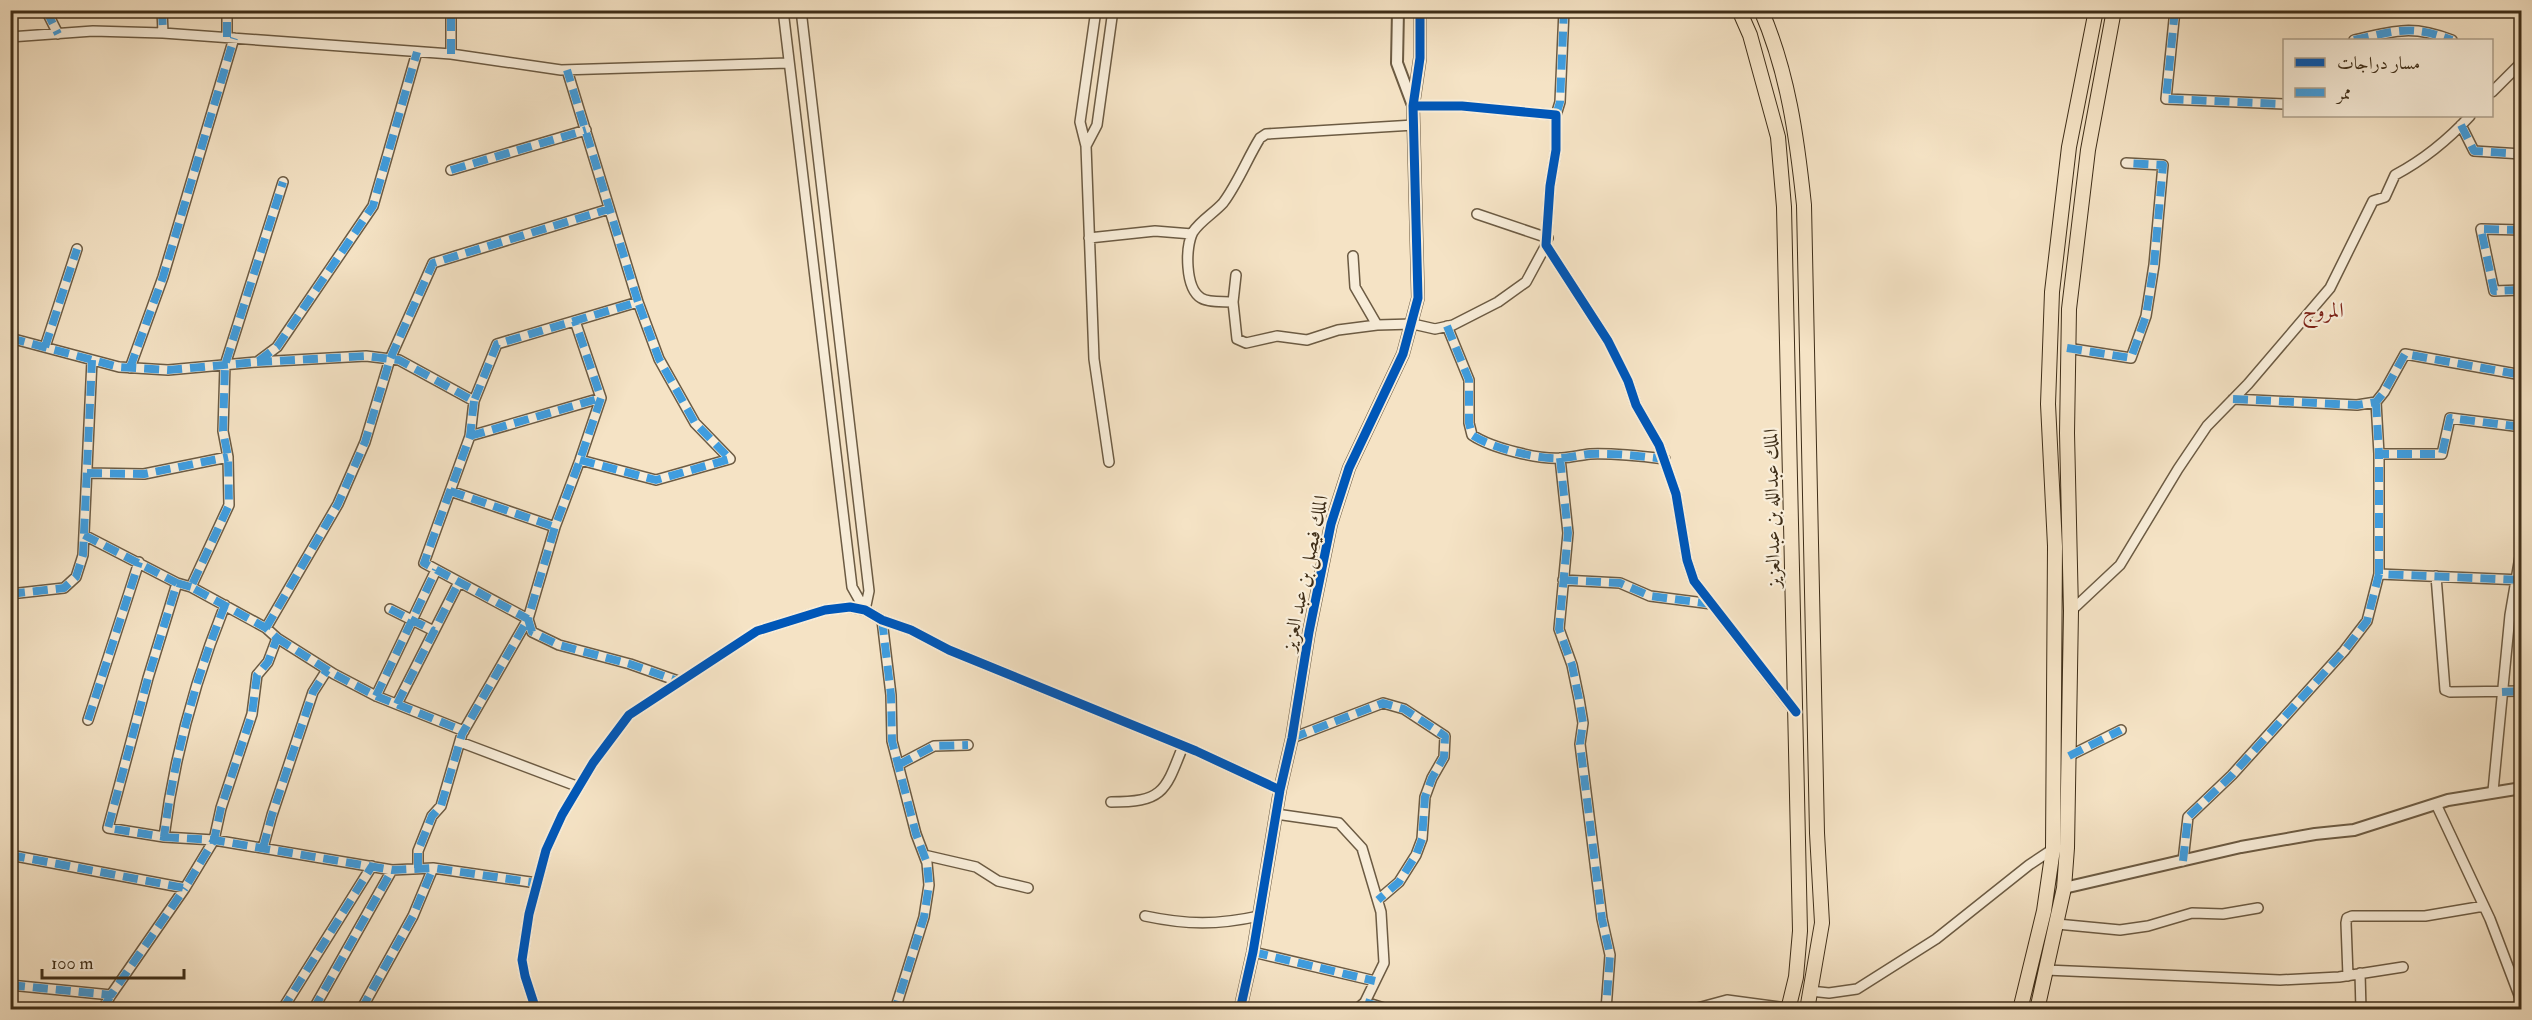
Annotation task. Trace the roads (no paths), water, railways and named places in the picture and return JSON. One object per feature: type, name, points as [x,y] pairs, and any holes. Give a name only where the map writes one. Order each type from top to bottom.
[{"type":"main road","name":"الملك عبدالله بن عبدالعزيز","points":[[1739,10],[1750,35],[1778,138],[1784,207],[1800,931],[1796,977],[1788,1009]]},
{"type":"main road","name":"الملك عبدالله بن عبدالعزيز","points":[[1761,10],[1770,30],[1786,83],[1797,134],[1804,205],[1817,810],[1822,923],[1807,1010]]},
{"type":"main road","points":[[2037,1010],[2064,888],[2060,848],[2055,546],[2048,404],[2052,292],[2069,147],[2096,10]]},
{"type":"main road","points":[[2020,1010],[2060,848],[2069,756],[2071,611],[2067,348],[2073,270],[2088,150],[2114,10]]},
{"type":"main road","points":[[2069,147],[2088,150]]},
{"type":"street","points":[[46,10],[58,34]]},
{"type":"street","points":[[162,10],[163,33]]},
{"type":"street","points":[[130,368],[163,278],[231,38],[227,10]]},
{"type":"street","points":[[451,10],[451,54]]},
{"type":"street","points":[[783,10],[852,587],[865,610]]},
{"type":"street","points":[[801,10],[868,579],[869,591],[865,610]]},
{"type":"street","points":[[1096,10],[1080,122],[1086,146],[1094,358],[1109,462]]},
{"type":"street","points":[[1086,146],[1097,125],[1113,10]]},
{"type":"street","name":"الملك فيصل بن عبد العزيز","points":[[1398,10],[1397,63],[1413,106]]},
{"type":"street","name":"الملك فيصل بن عبد العزيز","points":[[1240,1010],[1253,952],[1280,790],[1292,738],[1309,632],[1331,524],[1349,468],[1403,354],[1413,324],[1418,298],[1413,106],[1420,57],[1420,10]]},
{"type":"street","points":[[1236,275],[1233,302],[1237,339],[1246,343],[1277,336],[1316,338],[1338,330],[1377,325],[1413,324],[1436,329],[1498,302],[1526,282],[1547,242],[1550,186],[1556,150],[1556,115],[1560,102],[1564,10]]},
{"type":"street","points":[[2175,10],[2166,99],[2283,104]]},
{"type":"street","points":[[2359,39],[2409,29],[2449,39]]},
{"type":"street","points":[[10,37],[93,31],[163,33],[451,54],[567,70],[789,63]]},
{"type":"street","points":[[257,362],[277,347],[372,206],[417,52]]},
{"type":"street","points":[[2493,91],[2522,62]]},
{"type":"street","points":[[567,70],[638,302],[659,358],[695,423],[730,459],[656,480],[580,460]]},
{"type":"street","points":[[1413,106],[1462,106],[1556,115]]},
{"type":"street","points":[[2071,611],[2120,565],[2207,426],[2330,288],[2373,201],[2385,197],[2395,175],[2422,161],[2447,141],[2469,117]]},
{"type":"street","points":[[1233,302],[1209,301],[1201,298],[1195,292],[1187,262],[1187,247],[1192,234],[1222,204],[1254,147],[1266,134],[1414,125]]},
{"type":"street","points":[[2461,125],[2474,151],[2522,154]]},
{"type":"street","points":[[451,170],[586,130]]},
{"type":"street","points":[[2067,348],[2131,358],[2146,316],[2154,266],[2163,165],[2126,163]]},
{"type":"street","points":[[191,587],[229,505],[228,457],[223,431],[225,365],[283,182]]},
{"type":"street","points":[[266,628],[338,504],[365,442],[390,359],[433,263],[609,209]]},
{"type":"street","points":[[1477,214],[1547,242],[1608,342],[1628,381],[1636,405],[1665,459],[1676,494],[1687,561],[1694,581],[1796,712]]},
{"type":"street","points":[[2522,230],[2481,229],[2494,291],[2522,290]]},
{"type":"street","points":[[1089,238],[1155,231],[1192,234]]},
{"type":"street","points":[[45,347],[77,249]]},
{"type":"street","points":[[1353,256],[1355,287],[1377,325]]},
{"type":"street","points":[[638,302],[497,344],[474,401],[470,436],[424,564],[528,619],[532,632],[559,645],[630,664],[678,681]]},
{"type":"street","points":[[418,868],[418,850],[432,816],[441,806],[464,731],[528,619],[555,526],[601,398],[575,321]]},
{"type":"street","points":[[1447,326],[1469,380],[1469,423],[1472,435],[1495,447],[1560,458],[1609,454],[1665,459]]},
{"type":"street","points":[[10,338],[130,368],[168,370],[366,356],[399,360],[474,401]]},
{"type":"street","points":[[2183,861],[2188,818],[2232,774],[2344,651],[2367,621],[2379,574],[2379,454],[2376,402],[2405,354],[2522,375]]},
{"type":"street","points":[[10,594],[64,588],[76,576],[83,555],[92,360]]},
{"type":"street","points":[[470,436],[601,398]]},
{"type":"street","points":[[2233,399],[2357,405],[2376,402]]},
{"type":"street","points":[[2379,454],[2442,454],[2450,418],[2522,427]]},
{"type":"street","points":[[87,473],[144,474],[228,457]]},
{"type":"street","points":[[1560,458],[1568,533],[1559,629],[1572,665],[1583,723],[1580,744],[1602,919],[1610,955],[1606,1010]]},
{"type":"street","points":[[450,491],[555,526]]},
{"type":"street","points":[[84,535],[225,605],[266,628],[277,638],[327,670],[376,696],[464,731]]},
{"type":"street","points":[[2493,791],[2502,692],[2522,545]]},
{"type":"street","points":[[88,720],[139,562]]},
{"type":"street","points":[[376,696],[436,570]]},
{"type":"street","points":[[2379,574],[2519,580]]},
{"type":"street","points":[[2436,576],[2445,690],[2450,692],[2522,691]]},
{"type":"street","points":[[1563,580],[1620,584],[1650,596],[1712,604]]},
{"type":"street","points":[[397,704],[459,582]]},
{"type":"street","points":[[177,583],[148,678],[108,828],[164,837],[214,840],[392,870],[432,868],[537,883]]},
{"type":"street","points":[[164,837],[169,797],[191,699],[225,605]]},
{"type":"street","points":[[536,1010],[522,960],[537,883],[546,850],[593,764],[629,715],[678,681],[757,631],[825,610],[849,607],[865,610],[949,650],[1184,746],[1280,790]]},
{"type":"street","points":[[390,609],[434,631]]},
{"type":"street","points":[[882,620],[891,695],[892,741],[915,834],[927,863],[929,885],[924,917],[895,1010]]},
{"type":"street","points":[[102,1010],[185,888],[214,840],[221,808],[252,714],[257,675],[268,662],[277,638]]},
{"type":"street","points":[[263,848],[313,692],[327,670]]},
{"type":"street","points":[[1292,738],[1383,703],[1404,709],[1445,736],[1444,758],[1432,777],[1425,797],[1422,839],[1416,855],[1399,882],[1378,900]]},
{"type":"street","points":[[2069,756],[2121,730]]},
{"type":"street","points":[[460,742],[579,787]]},
{"type":"street","points":[[898,765],[934,746],[968,745]]},
{"type":"street","points":[[1111,802],[1148,800],[1157,794],[1174,770],[1184,746]]},
{"type":"street","points":[[2064,888],[2241,847],[2314,834],[2354,830],[2436,804],[2493,791],[2522,788]]},
{"type":"street","points":[[2436,804],[2484,906],[2522,1003]]},
{"type":"street","points":[[1276,813],[1339,823],[1362,848],[1378,900],[1384,963],[1365,1002],[1356,1010]]},
{"type":"street","points":[[1810,991],[1829,993],[1857,989],[1936,939],[2029,864],[2060,848]]},
{"type":"street","points":[[10,855],[185,888]]},
{"type":"street","points":[[924,855],[976,867],[998,881],[1028,888]]},
{"type":"street","points":[[282,1010],[372,866]]},
{"type":"street","points":[[361,1010],[413,916],[432,868]]},
{"type":"street","points":[[313,1010],[392,870]]},
{"type":"street","points":[[2348,976],[2347,918],[2352,916],[2425,916],[2484,906]]},
{"type":"street","points":[[2057,924],[2120,930],[2148,926],[2192,914],[2223,914],[2258,908]]},
{"type":"street","points":[[1145,916],[1182,923],[1216,924],[1259,916]]},
{"type":"street","points":[[1253,952],[1375,981]]},
{"type":"street","points":[[2046,970],[2280,980],[2348,976],[2403,968]]},
{"type":"street","points":[[2360,973],[2361,1010]]},
{"type":"street","points":[[10,985],[111,995]]},
{"type":"street","points":[[1690,1010],[1727,1000],[1788,1009]]},
{"type":"street","points":[[1365,1002],[1390,1010]]},
{"type":"district","name":"المروج","points":[[2323,310]]}]
